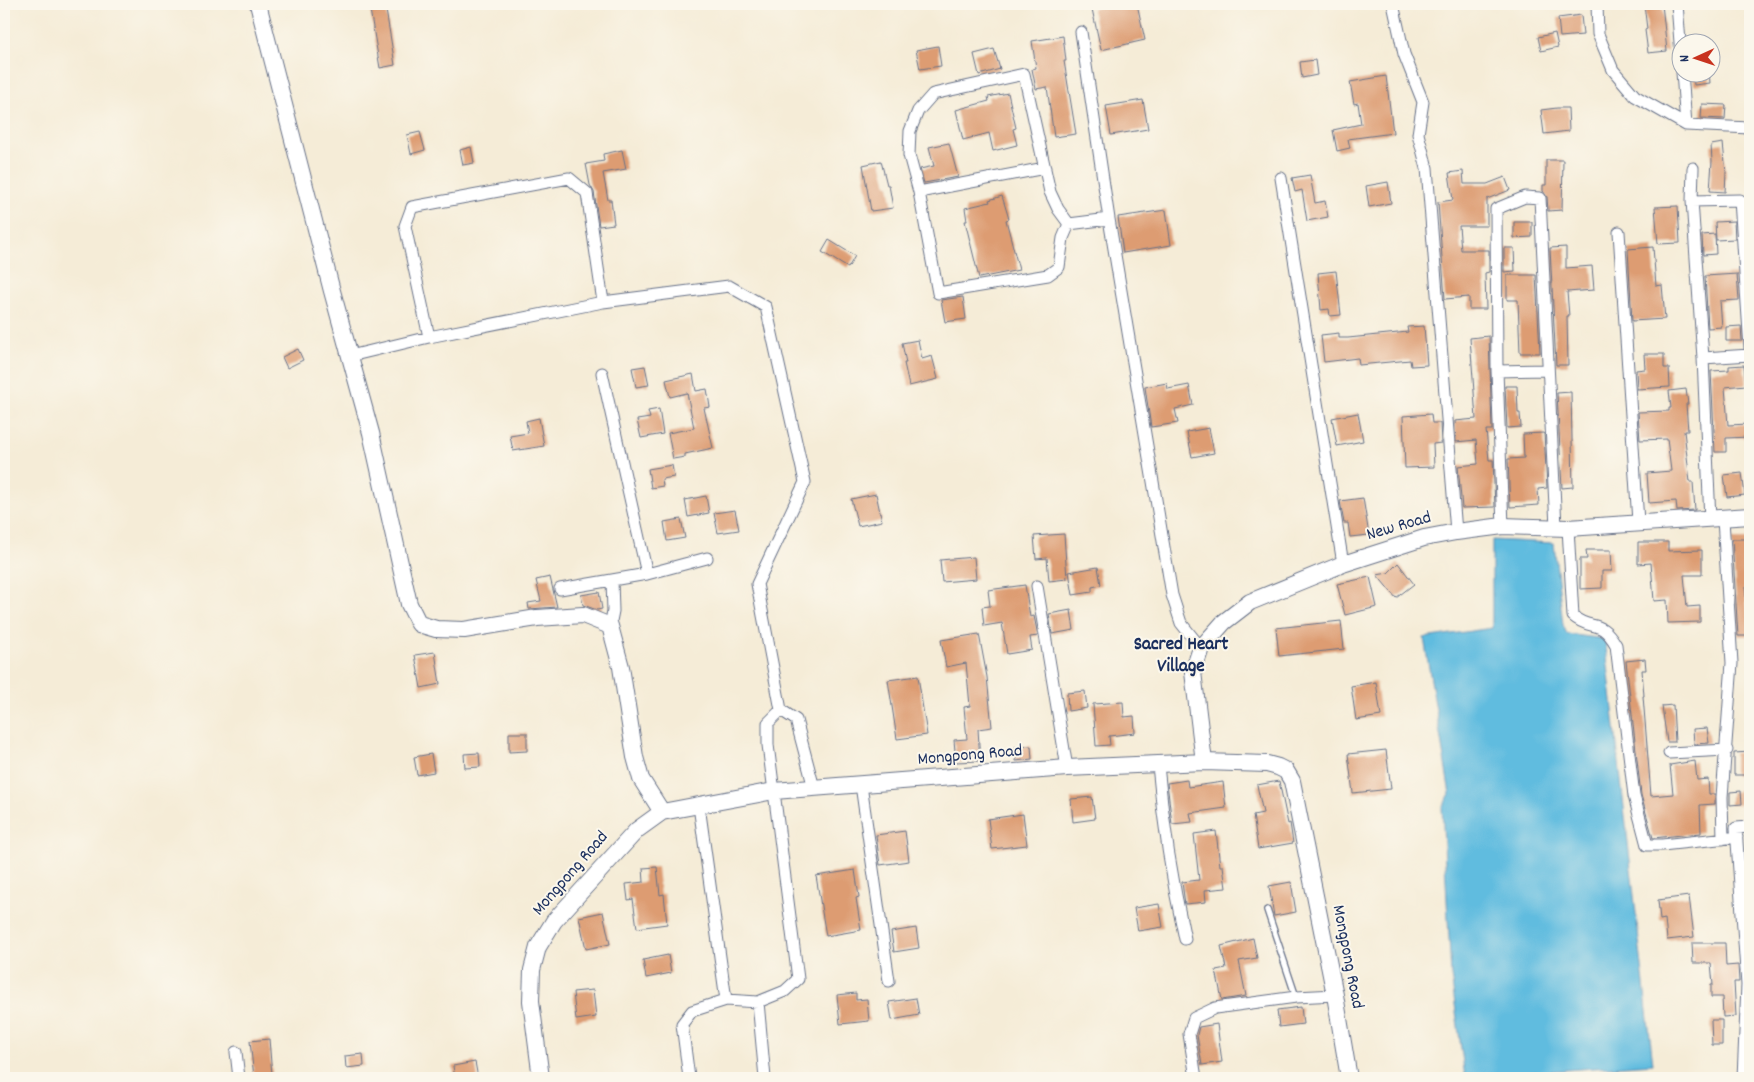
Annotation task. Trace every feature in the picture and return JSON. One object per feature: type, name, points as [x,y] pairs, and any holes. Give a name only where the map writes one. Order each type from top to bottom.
[{"type":"street","points":[[258,4],[371,434],[409,604],[420,624],[436,629],[464,630],[537,618],[583,615],[610,626]]},
{"type":"street","points":[[1393,4],[1404,54],[1423,102],[1418,134],[1427,168],[1456,532]]},
{"type":"street","points":[[1596,4],[1598,34],[1612,70],[1635,96],[1686,125],[1750,128]]},
{"type":"street","points":[[1677,4],[1679,32]]},
{"type":"street","points":[[1080,32],[1109,219],[1172,595],[1181,623],[1201,648]]},
{"type":"street","points":[[1024,74],[1050,192],[1058,209],[1069,224],[1063,238],[1059,267],[1048,275],[938,293],[910,155],[910,131],[918,111],[932,94],[1024,74]]},
{"type":"street","points":[[1683,82],[1686,125]]},
{"type":"street","points":[[919,192],[1045,168]]},
{"type":"street","points":[[1693,168],[1692,201],[1702,358],[1716,519],[1732,663],[1722,797],[1723,839]]},
{"type":"street","points":[[429,337],[405,226],[412,207],[569,178],[587,192],[603,302]]},
{"type":"street","points":[[1281,178],[1343,564]]},
{"type":"street","points":[[1503,526],[1497,370],[1496,209],[1525,197],[1540,198],[1548,370],[1562,527],[1573,616],[1579,622],[1602,627],[1610,634],[1616,645],[1634,796],[1647,845],[1737,838]]},
{"type":"street","points":[[1692,201],[1740,200],[1750,348]]},
{"type":"street","points":[[1069,224],[1109,219]]},
{"type":"street","points":[[1619,232],[1638,522]]},
{"type":"street","points":[[350,356],[429,337],[603,302],[730,286],[766,307],[805,482],[757,584],[781,710],[796,720],[814,788]]},
{"type":"street","points":[[1702,358],[1750,355]]},
{"type":"street","points":[[1497,370],[1548,370]]},
{"type":"street","points":[[602,373],[647,574]]},
{"type":"street","name":"New Road","points":[[1204,762],[1193,672],[1201,648],[1224,622],[1250,602],[1343,564],[1424,538],[1456,532],[1503,526],[1562,527],[1750,516]]},
{"type":"street","points":[[560,590],[647,574],[707,558]]},
{"type":"street","points":[[612,580],[613,611],[610,626],[622,667],[635,757],[641,778],[662,812]]},
{"type":"street","points":[[1038,586],[1067,768]]},
{"type":"street","points":[[689,1078],[682,1024],[692,1010],[726,1000],[758,1002],[785,991],[798,979],[768,744],[768,723],[781,710]]},
{"type":"street","points":[[1670,753],[1727,750]]},
{"type":"street","name":"Mongpong Road","points":[[541,1078],[531,1001],[532,970],[538,947],[554,921],[637,830],[662,812],[774,792],[814,788],[1067,768],[1204,762],[1267,764],[1286,771],[1292,782],[1335,995],[1349,1078]]},
{"type":"street","points":[[1158,765],[1171,873],[1185,939]]},
{"type":"street","points":[[861,785],[889,981]]},
{"type":"street","points":[[699,806],[726,1000]]},
{"type":"street","points":[[1743,1078],[1749,985],[1736,828],[1750,827]]},
{"type":"street","points":[[1196,1078],[1189,1034],[1194,1018],[1214,1008],[1296,997],[1335,995]]},
{"type":"street","points":[[758,1002],[765,1078]]},
{"type":"street","points":[[236,1052],[238,1078]]},
{"type":"lane","points":[[1267,910],[1296,997]]},
{"type":"water","points":[[1492,540],[1554,543],[1563,625],[1567,634],[1605,639],[1653,1064],[1465,1077],[1451,975],[1442,807],[1450,794],[1424,638],[1492,628]]},
{"type":"building","points":[[369,4],[385,4],[395,65],[380,68]]},
{"type":"building","points":[[1116,4],[1137,4],[1145,40],[1101,50],[1092,9]]},
{"type":"building","points":[[1644,4],[1662,4],[1667,51],[1648,53]]},
{"type":"building","points":[[1581,15],[1583,35],[1560,37],[1558,18]]},
{"type":"building","points":[[1555,33],[1558,47],[1541,51],[1538,37]]},
{"type":"building","points":[[1063,36],[1066,61],[1064,61],[1076,134],[1054,137],[1047,87],[1036,89],[1032,69],[1036,68],[1032,41]]},
{"type":"building","points":[[938,46],[941,66],[920,69],[916,50]]},
{"type":"building","points":[[994,49],[1000,69],[979,75],[974,54]]},
{"type":"building","points":[[1315,60],[1317,75],[1302,78],[1300,62]]},
{"type":"building","points":[[1386,76],[1393,133],[1348,139],[1350,148],[1337,151],[1333,130],[1361,124],[1358,103],[1354,104],[1350,82]]},
{"type":"building","points":[[1694,82],[1710,82],[1710,83],[1694,85]]},
{"type":"building","points":[[1008,93],[1016,128],[1013,129],[1017,145],[993,151],[989,133],[963,140],[956,110],[989,101],[988,97]]},
{"type":"building","points":[[1143,100],[1148,129],[1111,135],[1106,106]]},
{"type":"building","points":[[1702,104],[1726,105],[1725,119],[1701,118]]},
{"type":"building","points":[[1568,108],[1569,131],[1544,134],[1541,110]]},
{"type":"building","points":[[420,132],[425,150],[411,154],[407,135]]},
{"type":"building","points":[[949,143],[958,177],[924,183],[920,169],[934,166],[929,147]]},
{"type":"building","points":[[1723,143],[1726,173],[1725,192],[1710,191],[1711,145]]},
{"type":"building","points":[[471,147],[474,163],[463,165],[460,150]]},
{"type":"building","points":[[622,150],[626,169],[603,173],[608,200],[611,200],[614,224],[599,226],[594,192],[590,185],[586,164],[604,161],[603,154]]},
{"type":"building","points":[[1546,160],[1563,160],[1562,210],[1548,211],[1547,197],[1543,191],[1543,185],[1546,185]]},
{"type":"building","points":[[881,161],[887,185],[889,185],[893,208],[871,211],[863,165]]},
{"type":"building","points":[[1463,171],[1464,184],[1487,184],[1505,177],[1510,190],[1487,199],[1487,226],[1459,226],[1461,250],[1489,250],[1489,272],[1485,273],[1486,309],[1469,309],[1469,297],[1445,299],[1438,202],[1453,200],[1449,173]]},
{"type":"building","points":[[1310,175],[1315,203],[1325,201],[1328,217],[1307,221],[1302,190],[1295,192],[1292,178]]},
{"type":"building","points":[[1388,182],[1391,203],[1369,207],[1366,186]]},
{"type":"building","points":[[1002,196],[1009,219],[1006,220],[1019,270],[979,278],[965,221],[967,221],[965,208],[990,202],[989,200]]},
{"type":"building","points":[[1678,206],[1680,243],[1658,244],[1655,207]]},
{"type":"building","points":[[1166,210],[1171,245],[1123,253],[1118,217]]},
{"type":"building","points":[[1734,221],[1735,239],[1716,240],[1715,222]]},
{"type":"building","points":[[1514,222],[1532,222],[1532,237],[1514,238]]},
{"type":"building","points":[[1715,234],[1716,254],[1703,255],[1702,235]]},
{"type":"building","points":[[829,240],[855,256],[848,268],[822,252]]},
{"type":"building","points":[[1566,247],[1566,268],[1592,266],[1594,290],[1567,292],[1569,316],[1567,316],[1568,365],[1556,365],[1550,248]]},
{"type":"building","points":[[1653,247],[1656,286],[1662,285],[1665,319],[1632,321],[1628,249]]},
{"type":"building","points":[[1504,248],[1514,248],[1515,271],[1504,272]]},
{"type":"building","points":[[1336,271],[1341,315],[1330,316],[1329,309],[1321,310],[1318,273]]},
{"type":"building","points":[[1737,274],[1739,300],[1720,301],[1722,327],[1708,328],[1705,276]]},
{"type":"building","points":[[1507,275],[1536,275],[1540,353],[1520,353],[1518,300],[1507,300]]},
{"type":"building","points":[[963,297],[966,319],[945,322],[941,300]]},
{"type":"building","points":[[1424,326],[1427,365],[1411,366],[1410,360],[1359,365],[1358,358],[1324,362],[1321,335],[1339,333],[1339,338],[1348,338],[1408,332],[1407,327]]},
{"type":"building","points":[[1741,326],[1742,341],[1726,341],[1726,327]]},
{"type":"building","points":[[1489,336],[1492,430],[1486,430],[1489,460],[1493,460],[1495,507],[1462,508],[1458,466],[1478,464],[1476,440],[1456,442],[1455,421],[1476,419],[1470,338]]},
{"type":"building","points":[[918,340],[922,359],[932,356],[938,379],[909,386],[902,343]]},
{"type":"building","points":[[298,349],[303,360],[287,368],[282,357]]},
{"type":"building","points":[[1644,354],[1664,354],[1664,368],[1669,368],[1670,387],[1637,389],[1636,370],[1645,369]]},
{"type":"building","points":[[1744,365],[1746,385],[1725,387],[1728,425],[1749,424],[1750,437],[1726,438],[1726,452],[1715,452],[1711,371],[1729,370],[1729,366]]},
{"type":"building","points":[[645,366],[649,385],[636,387],[632,368]]},
{"type":"building","points":[[693,374],[696,391],[707,389],[710,407],[704,408],[713,448],[685,454],[685,457],[673,459],[668,433],[694,428],[687,393],[670,397],[666,380]]},
{"type":"building","points":[[1167,383],[1168,389],[1189,385],[1193,405],[1175,409],[1178,423],[1151,427],[1145,387]]},
{"type":"building","points":[[1505,386],[1517,386],[1518,413],[1520,413],[1521,427],[1507,428]]},
{"type":"building","points":[[1686,389],[1688,431],[1684,431],[1690,482],[1693,482],[1695,510],[1677,511],[1676,501],[1649,503],[1647,473],[1671,471],[1667,439],[1640,440],[1638,412],[1669,411],[1669,408],[1671,408],[1669,391]]},
{"type":"building","points":[[1571,392],[1573,487],[1562,488],[1557,393]]},
{"type":"building","points":[[659,409],[663,434],[641,438],[637,420],[650,418],[648,411]]},
{"type":"building","points":[[1358,413],[1363,441],[1337,446],[1332,418]]},
{"type":"building","points":[[1431,414],[1432,423],[1440,423],[1441,443],[1433,444],[1434,467],[1405,468],[1403,416]]},
{"type":"building","points":[[539,418],[544,446],[513,451],[510,436],[528,433],[526,421]]},
{"type":"building","points":[[1209,428],[1214,453],[1192,457],[1187,432]]},
{"type":"building","points":[[1544,433],[1547,488],[1538,489],[1539,505],[1510,507],[1508,459],[1524,458],[1523,434]]},
{"type":"building","points":[[672,465],[674,477],[662,479],[663,486],[651,488],[648,469]]},
{"type":"building","points":[[1742,473],[1745,495],[1727,497],[1724,475]]},
{"type":"building","points":[[876,494],[882,521],[858,526],[851,499]]},
{"type":"building","points":[[706,496],[709,513],[688,517],[685,500]]},
{"type":"building","points":[[1363,498],[1369,535],[1350,537],[1348,523],[1344,523],[1340,501]]},
{"type":"building","points":[[735,510],[739,530],[718,533],[714,513]]},
{"type":"building","points":[[681,519],[685,538],[667,541],[664,522]]},
{"type":"building","points":[[1064,534],[1067,579],[1049,581],[1047,558],[1036,559],[1034,536]]},
{"type":"building","points":[[1732,539],[1750,539],[1750,587],[1745,587],[1748,616],[1750,616],[1750,636],[1738,636]]},
{"type":"building","points":[[1638,542],[1668,542],[1668,551],[1702,550],[1702,575],[1684,575],[1687,607],[1700,606],[1700,622],[1668,623],[1667,600],[1654,601],[1651,563],[1638,564]]},
{"type":"building","points":[[1586,550],[1611,550],[1612,571],[1602,571],[1602,588],[1580,589],[1580,559],[1587,559]]},
{"type":"building","points":[[974,557],[976,579],[942,582],[940,560]]},
{"type":"building","points":[[1398,563],[1414,584],[1396,598],[1377,575],[1388,573]]},
{"type":"building","points":[[1098,567],[1101,585],[1092,587],[1092,592],[1073,595],[1069,572]]},
{"type":"building","points":[[550,577],[557,607],[529,609],[528,603],[541,601],[536,580]]},
{"type":"building","points":[[1370,577],[1377,607],[1345,615],[1337,584]]},
{"type":"building","points":[[1025,585],[1030,617],[1034,616],[1038,636],[1030,637],[1032,650],[1007,654],[1002,623],[984,626],[982,607],[990,606],[988,590]]},
{"type":"building","points":[[599,592],[602,609],[597,610],[583,605],[581,595]]},
{"type":"building","points":[[1071,610],[1074,630],[1052,634],[1049,614]]},
{"type":"building","points":[[1341,621],[1344,649],[1279,656],[1276,628]]},
{"type":"building","points":[[979,634],[987,677],[992,727],[978,729],[980,761],[956,762],[954,740],[967,739],[964,707],[970,706],[966,663],[946,667],[941,640]]},
{"type":"building","points":[[435,652],[440,684],[421,688],[415,655]]},
{"type":"building","points":[[1645,659],[1646,670],[1642,670],[1643,696],[1651,796],[1673,794],[1670,765],[1695,761],[1697,780],[1708,779],[1709,794],[1715,794],[1715,804],[1700,805],[1701,833],[1653,838],[1641,795],[1626,661]]},
{"type":"building","points":[[918,676],[927,735],[897,739],[888,680]]},
{"type":"building","points":[[1376,682],[1381,716],[1356,720],[1351,686]]},
{"type":"building","points":[[1085,691],[1087,708],[1068,711],[1067,693]]},
{"type":"building","points":[[1123,702],[1124,717],[1134,716],[1135,733],[1109,736],[1110,745],[1096,746],[1093,704]]},
{"type":"building","points":[[1673,705],[1675,742],[1667,742],[1662,706]]},
{"type":"building","points":[[1707,728],[1709,743],[1694,744],[1693,729]]},
{"type":"building","points":[[509,733],[527,733],[527,751],[509,752]]},
{"type":"building","points":[[1031,746],[1032,759],[1016,761],[1015,747]]},
{"type":"building","points":[[1386,750],[1391,789],[1353,793],[1348,754]]},
{"type":"building","points":[[1750,752],[1750,775],[1734,775],[1734,753]]},
{"type":"building","points":[[479,753],[480,767],[465,768],[464,754]]},
{"type":"building","points":[[431,754],[434,772],[417,775],[414,757]]},
{"type":"building","points":[[1187,780],[1188,787],[1223,782],[1226,808],[1190,813],[1192,822],[1172,824],[1167,783]]},
{"type":"building","points":[[1279,781],[1293,843],[1258,849],[1253,815],[1263,813],[1257,785]]},
{"type":"building","points":[[1741,791],[1742,804],[1730,805],[1730,792]]},
{"type":"building","points":[[1092,797],[1095,819],[1073,822],[1071,799]]},
{"type":"building","points":[[1023,814],[1027,845],[992,849],[988,819]]},
{"type":"building","points":[[905,831],[909,861],[880,865],[876,835]]},
{"type":"building","points":[[1216,831],[1220,866],[1223,866],[1226,888],[1205,890],[1206,902],[1185,904],[1182,882],[1199,880],[1194,834]]},
{"type":"building","points":[[657,867],[660,895],[664,894],[667,924],[637,928],[633,899],[628,900],[626,884],[644,882],[643,868]]},
{"type":"building","points":[[855,870],[859,897],[856,898],[861,930],[826,936],[816,876]]},
{"type":"building","points":[[1291,882],[1296,912],[1274,916],[1269,886]]},
{"type":"building","points":[[1689,896],[1694,937],[1667,940],[1665,919],[1660,920],[1658,900]]},
{"type":"building","points":[[1159,904],[1163,927],[1138,931],[1134,908]]},
{"type":"building","points":[[603,912],[610,944],[586,949],[579,917]]},
{"type":"building","points":[[916,928],[919,948],[894,952],[891,932]]},
{"type":"building","points":[[1253,938],[1257,958],[1239,961],[1246,996],[1222,1000],[1216,970],[1226,968],[1221,946]]},
{"type":"building","points":[[1692,943],[1725,943],[1726,966],[1738,965],[1739,982],[1734,982],[1736,1016],[1723,1017],[1722,997],[1711,997],[1711,985],[1713,985],[1711,963],[1693,963]]},
{"type":"building","points":[[668,955],[671,973],[646,978],[643,960]]},
{"type":"building","points":[[593,990],[596,1017],[576,1020],[573,992]]},
{"type":"building","points":[[856,993],[856,1000],[867,999],[869,1021],[840,1024],[837,995]]},
{"type":"building","points":[[916,998],[919,1015],[892,1020],[889,1002]]},
{"type":"building","points":[[1301,1007],[1303,1024],[1279,1027],[1277,1010]]},
{"type":"building","points":[[1711,1020],[1722,1020],[1722,1045],[1712,1045]]},
{"type":"building","points":[[1217,1024],[1222,1062],[1202,1065],[1197,1035],[1199,1027]]},
{"type":"building","points":[[269,1039],[272,1075],[254,1077],[250,1041]]},
{"type":"building","points":[[363,1054],[364,1066],[346,1068],[345,1056]]},
{"type":"building","points":[[475,1062],[478,1078],[455,1078],[453,1066]]},
{"type":"district","name":"Sacred Heart Village","points":[[1181,656]]}]
